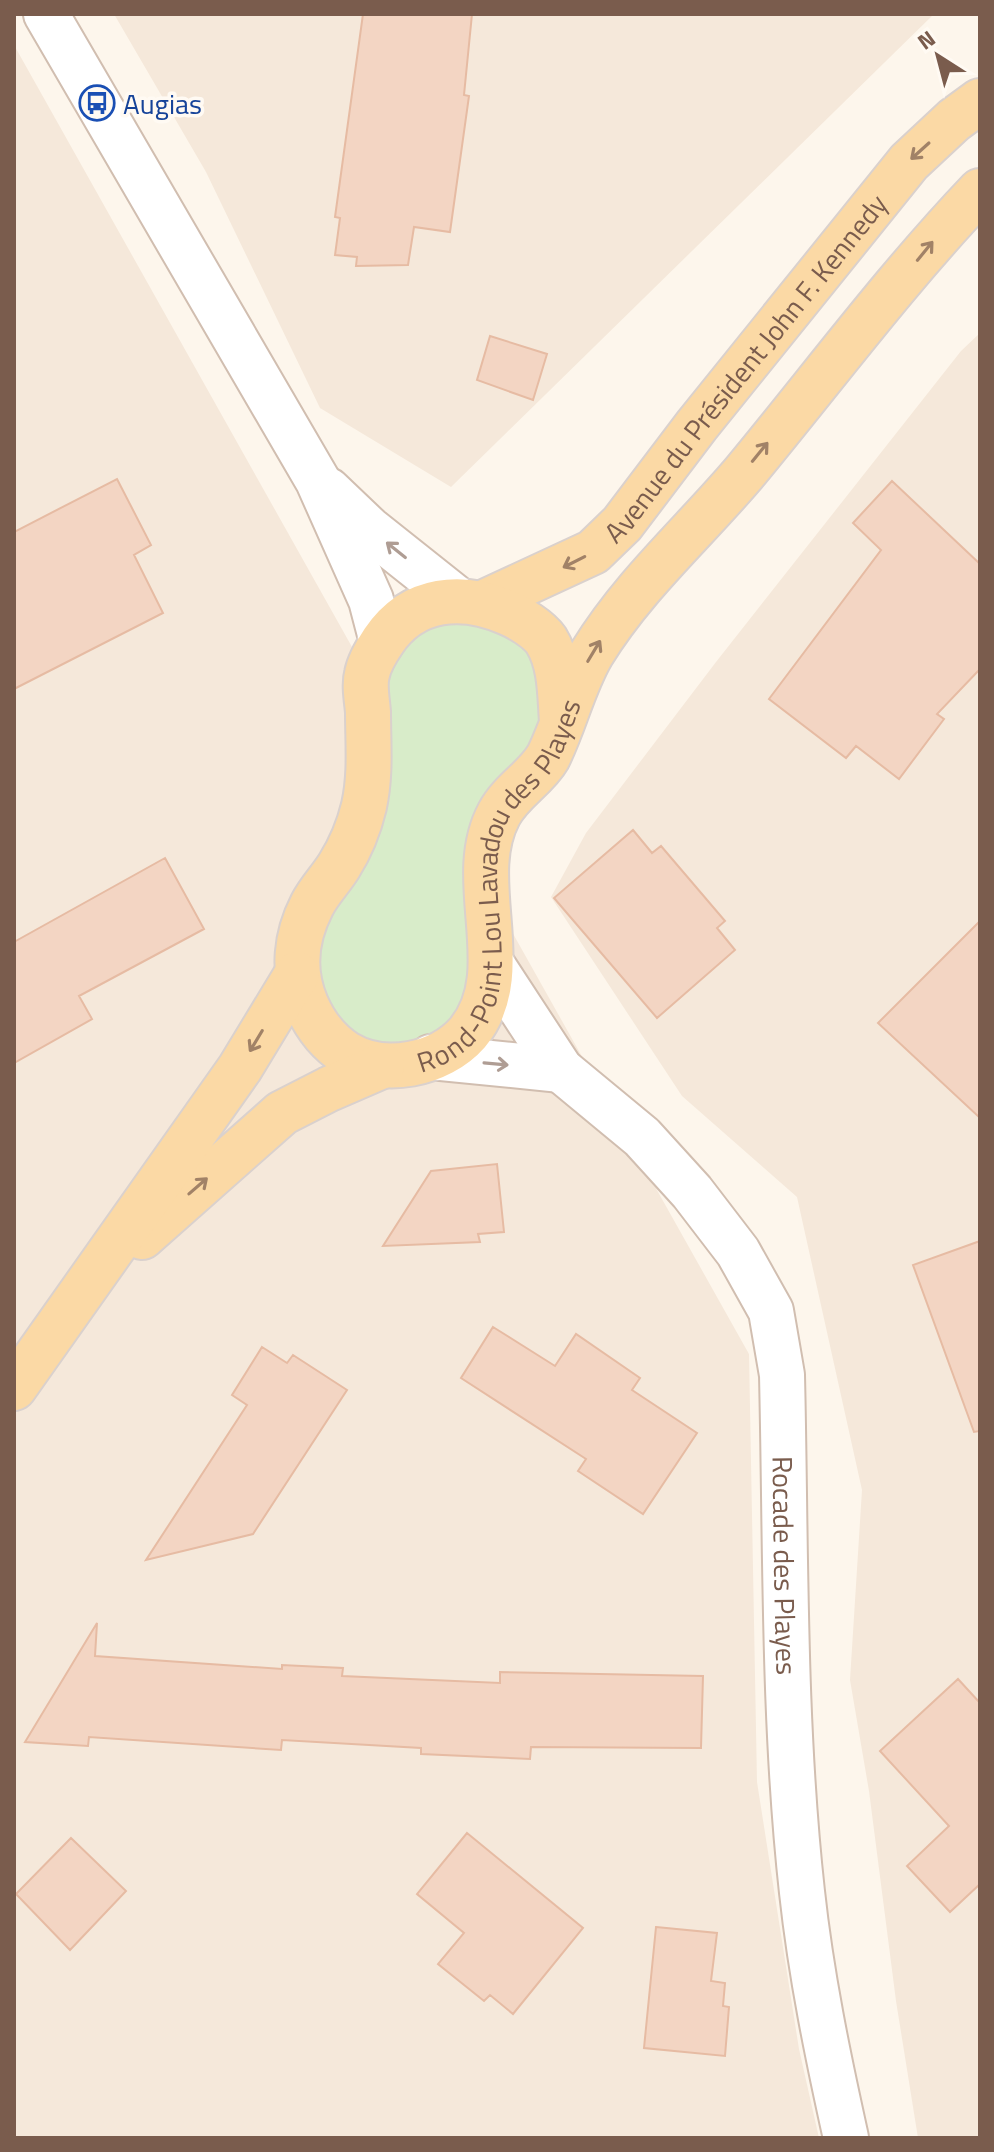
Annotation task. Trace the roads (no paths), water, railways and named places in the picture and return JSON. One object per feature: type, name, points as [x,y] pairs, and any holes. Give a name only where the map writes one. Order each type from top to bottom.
[{"type":"main road","name":"Avenue du Président John F. Kennedy","points":[[471,601],[593,552],[622,524],[697,425],[909,162],[954,120],[980,101]]},
{"type":"main road","points":[[562,722],[589,658],[616,617],[742,475],[940,233],[980,191]]},
{"type":"main road","name":"Rond-Point Lou Lavadou des Playes","points":[[471,601],[519,618],[545,639],[559,677],[562,722],[546,761],[516,790],[498,816],[488,854],[486,886],[491,963],[486,998],[477,1019],[464,1037],[431,1057],[406,1066],[382,1066],[350,1056],[324,1036],[301,993],[297,974],[298,943],[313,903],[339,867],[354,838],[365,803],[370,766],[366,676],[382,642],[399,621],[428,605],[471,601]]},
{"type":"main road","points":[[14,1388],[240,1068],[297,974]]},
{"type":"main road","points":[[78,1295],[282,1113],[382,1066]]},
{"type":"street","points":[[46,14],[318,481],[371,600],[382,642]]},
{"type":"street","points":[[318,481],[369,529],[471,601]]},
{"type":"street","name":"Rocade des Playes","points":[[491,963],[561,1070],[642,1137],[692,1192],[738,1252],[771,1311],[782,1375],[791,1768],[802,1893],[824,2035],[846,2138]]},
{"type":"street","points":[[431,1057],[561,1070]]},
{"type":"place","name":"Augias","points":[[97,103]]}]
